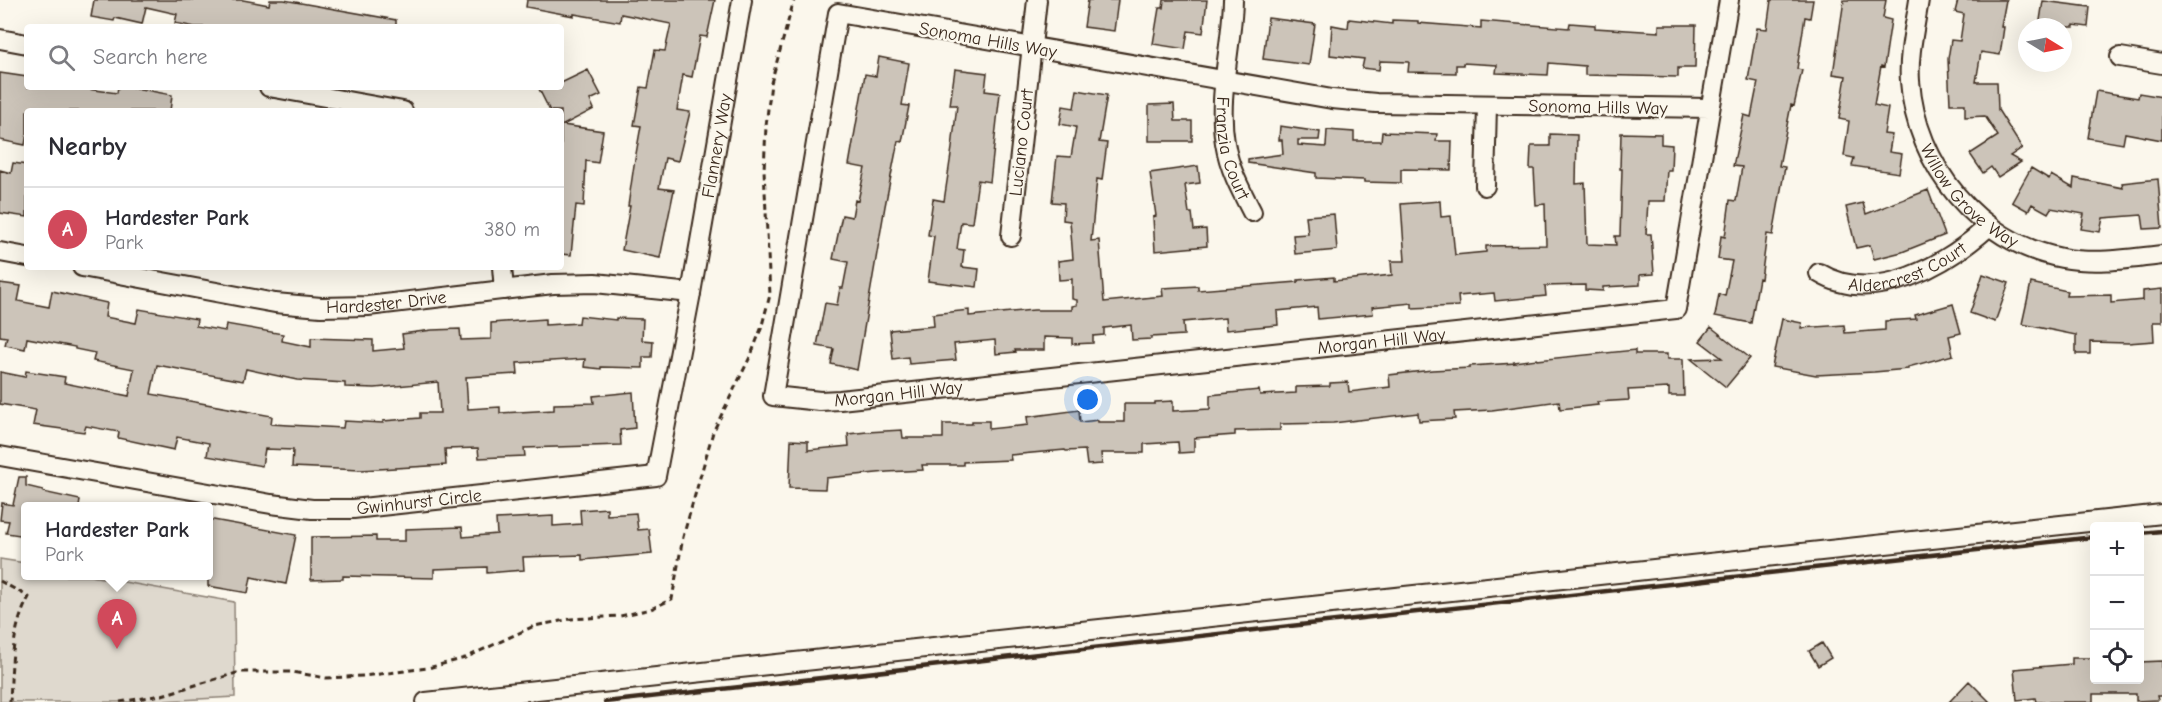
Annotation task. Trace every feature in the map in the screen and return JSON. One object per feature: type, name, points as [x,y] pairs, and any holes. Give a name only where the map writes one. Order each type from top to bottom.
[{"type":"street","name":"Flannery Way","points":[[691,293],[742,0]]},
{"type":"street","name":"Luciano Court","points":[[1011,236],[1037,0]]},
{"type":"street","name":"Franzia Court","points":[[1233,0],[1222,112],[1225,145],[1237,185],[1252,212]]},
{"type":"street","name":"Morgan Hill Way","points":[[773,396],[820,401],[840,400],[1676,309],[1729,0]]},
{"type":"street","name":"Willow Grove Way","points":[[1919,0],[1910,60],[1910,80],[1916,118],[1929,156],[1939,173],[1964,204],[1989,226],[2023,245],[2061,258],[2101,262],[2162,255]]},
{"type":"street","name":"Sonoma Hills Way","points":[[773,396],[838,13],[1332,99],[1376,103],[1710,108]]},
{"type":"street","points":[[0,39],[24,43]]},
{"type":"street","points":[[2120,57],[2162,64]]},
{"type":"street","points":[[285,90],[386,108]]},
{"type":"street","points":[[1485,186],[1487,105]]},
{"type":"street","name":"Aldercrest Court","points":[[1819,273],[1840,283],[1855,286],[1905,278],[1941,263],[1974,240],[1989,226]]},
{"type":"street","points":[[0,252],[24,256]]},
{"type":"street","name":"Hardester Drive","points":[[98,270],[275,303],[321,307],[368,306],[553,284],[595,283],[691,293]]},
{"type":"street","points":[[502,270],[504,290]]},
{"type":"street","name":"Gwinhurst Circle","points":[[0,456],[271,504],[312,509],[376,507],[656,476],[691,293]]},
{"type":"street","points":[[426,702],[2162,514]]},
{"type":"path","points":[[771,83],[794,0]]},
{"type":"path","points":[[0,581],[29,597],[20,613],[14,639],[10,702]]},
{"type":"shaded area","points":[[0,559],[21,562],[21,580],[113,580],[234,602],[235,697],[143,702],[0,702]]},
{"type":"building","points":[[94,0],[243,0],[269,5],[270,0],[284,0],[396,20],[396,24],[180,24],[175,23],[177,14],[146,7],[142,24],[115,18],[114,21],[91,17]]},
{"type":"building","points":[[527,0],[715,0],[707,37],[700,36],[692,77],[683,75],[677,110],[690,112],[678,161],[665,158],[659,188],[674,190],[660,258],[622,250],[641,126],[634,125],[641,87],[648,88],[655,50],[665,51],[671,24],[621,14],[620,22],[574,14],[574,16],[526,7]]},
{"type":"building","points":[[1088,0],[1118,0],[1114,31],[1084,27]]},
{"type":"building","points":[[1164,0],[1207,0],[1203,33],[1188,31],[1185,49],[1153,44],[1159,8],[1163,8]]},
{"type":"building","points":[[1771,0],[1813,0],[1810,18],[1805,17],[1797,69],[1802,70],[1794,106],[1791,105],[1779,166],[1785,167],[1773,235],[1767,234],[1761,279],[1759,278],[1751,323],[1715,316],[1719,294],[1725,296],[1732,261],[1718,259],[1721,236],[1725,237],[1730,200],[1736,201],[1742,167],[1733,166],[1744,115],[1751,117],[1758,82],[1748,80],[1757,28],[1767,29]]},
{"type":"building","points":[[1844,0],[1886,0],[1883,18],[1891,20],[1884,67],[1881,66],[1874,105],[1888,108],[1884,134],[1892,135],[1889,152],[1902,154],[1899,173],[1852,166],[1854,158],[1844,156],[1849,121],[1839,119],[1846,76],[1833,74]]},
{"type":"building","points":[[1958,0],[2006,0],[2001,27],[2004,27],[2000,55],[1981,52],[1976,82],[1997,82],[1998,110],[2022,148],[2010,156],[2021,162],[1998,177],[1991,167],[1983,173],[1970,154],[1998,136],[1985,116],[1965,117],[1965,104],[1950,104],[1948,59],[1951,40],[1960,41],[1964,14],[1955,12]]},
{"type":"building","points":[[2043,1],[2090,7],[2088,27],[2074,25],[2072,27],[2072,18],[2040,18]]},
{"type":"building","points":[[1268,18],[1315,24],[1309,65],[1263,59]]},
{"type":"building","points":[[1349,19],[1392,24],[1392,20],[1418,21],[1418,23],[1481,28],[1481,21],[1569,28],[1570,23],[1595,25],[1595,28],[1659,32],[1659,25],[1696,25],[1695,68],[1678,68],[1678,77],[1585,75],[1585,66],[1549,63],[1548,75],[1496,73],[1497,65],[1463,63],[1463,65],[1456,65],[1456,73],[1408,72],[1409,62],[1380,61],[1379,70],[1362,68],[1364,59],[1330,55],[1332,25],[1348,28]]},
{"type":"building","points":[[879,57],[909,63],[902,105],[909,106],[902,142],[898,141],[885,206],[857,370],[831,364],[834,349],[817,346],[825,303],[837,305],[840,288],[843,288],[848,262],[833,259],[842,215],[852,217],[855,200],[858,201],[865,168],[849,165],[865,74],[876,76]]},
{"type":"building","points":[[955,69],[987,73],[985,91],[1000,93],[990,182],[978,180],[972,223],[961,222],[957,249],[964,250],[962,267],[979,269],[977,287],[928,281],[934,236],[928,235],[933,199],[944,201],[952,148],[957,105],[950,105]]},
{"type":"building","points":[[588,70],[601,95],[590,100],[594,109],[564,124],[564,108],[548,108],[540,90],[564,90],[564,82]]},
{"type":"building","points":[[0,73],[24,77],[24,90],[95,90],[117,93],[118,90],[146,90],[172,95],[170,108],[24,108],[24,145],[0,140]]},
{"type":"building","points":[[1077,90],[1107,95],[1099,142],[1107,143],[1102,180],[1097,179],[1091,241],[1099,240],[1104,302],[1163,296],[1162,288],[1198,286],[1198,290],[1334,277],[1334,281],[1392,275],[1391,261],[1405,261],[1401,204],[1440,201],[1441,217],[1451,216],[1455,255],[1486,252],[1486,246],[1546,245],[1545,204],[1536,205],[1534,169],[1530,169],[1531,146],[1550,146],[1550,134],[1577,135],[1576,184],[1585,183],[1587,244],[1616,245],[1615,236],[1620,236],[1621,133],[1661,134],[1661,144],[1672,145],[1671,170],[1667,170],[1665,201],[1648,201],[1646,234],[1651,234],[1654,274],[1640,275],[1640,285],[1603,287],[1603,291],[1585,290],[1585,285],[1545,286],[1546,296],[1495,301],[1494,293],[1458,296],[1459,306],[1412,308],[1412,303],[1372,307],[1373,314],[1318,319],[1317,307],[1277,311],[1278,325],[1226,330],[1225,318],[1183,322],[1184,335],[1132,340],[1131,325],[1104,328],[1104,335],[1093,336],[1093,343],[1072,344],[1072,338],[1044,337],[1044,350],[1015,350],[1016,352],[996,354],[995,340],[954,344],[956,360],[909,364],[908,357],[893,359],[890,330],[934,326],[933,314],[969,310],[969,316],[1034,310],[1072,310],[1072,306],[1077,305],[1077,300],[1072,299],[1072,279],[1059,280],[1058,261],[1073,259],[1070,221],[1063,220],[1064,203],[1052,202],[1057,156],[1071,157],[1076,127],[1060,124],[1063,106],[1074,108]]},
{"type":"building","points":[[2096,91],[2138,98],[2139,93],[2162,97],[2162,140],[2125,133],[2123,144],[2088,138]]},
{"type":"building","points":[[1174,104],[1175,121],[1192,121],[1192,141],[1149,141],[1149,105]]},
{"type":"building","points":[[564,125],[603,131],[598,163],[586,161],[584,206],[576,205],[571,255],[564,254]]},
{"type":"building","points":[[1280,126],[1320,132],[1319,140],[1298,140],[1298,145],[1326,147],[1327,130],[1354,132],[1354,141],[1381,141],[1382,132],[1437,134],[1436,141],[1452,141],[1451,170],[1401,169],[1401,183],[1364,182],[1364,180],[1316,178],[1316,173],[1248,163],[1248,159],[1283,154],[1282,140],[1279,140]]},
{"type":"building","points":[[13,163],[24,165],[24,217],[0,213],[0,170],[11,173]]},
{"type":"building","points":[[1198,166],[1200,183],[1185,185],[1194,230],[1206,229],[1207,246],[1155,251],[1153,217],[1156,216],[1150,173]]},
{"type":"building","points":[[2031,168],[2049,179],[2051,175],[2073,188],[2074,178],[2123,188],[2122,183],[2158,179],[2162,228],[2144,229],[2142,215],[2103,218],[2100,232],[2081,229],[2084,214],[2051,208],[2048,213],[2032,204],[2028,211],[2012,202]]},
{"type":"building","points":[[1928,190],[1945,235],[1902,252],[1874,259],[1870,245],[1856,248],[1846,207],[1863,203],[1866,214]]},
{"type":"building","points":[[1334,214],[1337,250],[1295,254],[1293,235],[1308,234],[1306,216]]},
{"type":"building","points":[[1983,274],[2009,283],[1995,322],[1970,313]]},
{"type":"building","points":[[0,283],[21,286],[18,301],[49,307],[52,291],[107,303],[105,317],[136,323],[139,309],[197,319],[196,326],[225,331],[226,324],[283,334],[282,341],[311,347],[311,338],[373,340],[373,351],[404,348],[402,334],[432,330],[460,329],[461,340],[491,339],[491,323],[545,319],[545,325],[579,323],[580,316],[616,320],[616,318],[643,319],[642,340],[653,341],[652,357],[643,357],[643,368],[584,367],[585,359],[517,363],[518,374],[466,377],[468,409],[500,407],[500,413],[554,410],[554,404],[594,403],[593,396],[633,392],[635,428],[620,430],[621,445],[524,448],[525,456],[479,458],[478,448],[445,449],[446,465],[361,470],[292,467],[293,450],[265,449],[262,466],[207,456],[209,443],[177,437],[174,450],[118,438],[119,432],[86,426],[84,432],[33,425],[36,410],[0,404],[0,372],[25,377],[26,371],[65,377],[64,383],[129,396],[134,369],[93,361],[95,353],[75,349],[75,347],[27,338],[25,349],[5,345],[7,337],[0,336]],"holes":[[[157,365],[243,381],[246,369],[297,380],[345,383],[345,387],[375,388],[438,382],[440,413],[420,413],[420,418],[383,421],[383,423],[344,421],[343,428],[271,424],[272,416],[151,394]]]},
{"type":"building","points":[[2031,283],[2067,291],[2066,296],[2111,295],[2111,303],[2143,300],[2143,291],[2162,289],[2162,322],[2153,322],[2154,341],[2090,342],[2090,354],[2076,354],[2076,335],[2022,324]]},
{"type":"building","points":[[1953,304],[1961,333],[1949,336],[1953,355],[1908,367],[1908,369],[1874,372],[1816,375],[1772,367],[1782,319],[1802,323],[1801,328],[1844,325],[1845,333],[1885,330],[1885,321],[1916,319],[1915,315]]},
{"type":"building","points":[[1711,327],[1750,358],[1726,387],[1691,359],[1722,358],[1700,341]]},
{"type":"building","points":[[1635,350],[1635,354],[1667,354],[1667,359],[1683,359],[1684,396],[1669,396],[1669,388],[1628,390],[1629,400],[1597,402],[1598,405],[1560,409],[1559,401],[1492,410],[1454,412],[1455,419],[1419,421],[1418,413],[1333,423],[1280,424],[1280,430],[1235,431],[1235,435],[1194,438],[1194,452],[1179,453],[1178,442],[1144,444],[1144,453],[1101,453],[1102,464],[1087,465],[1085,450],[1065,450],[1010,455],[1011,460],[963,462],[963,465],[922,465],[923,470],[826,478],[825,489],[789,488],[791,440],[808,441],[808,450],[849,446],[848,434],[867,432],[902,430],[903,438],[943,438],[943,424],[972,424],[972,421],[989,421],[989,429],[1028,425],[1027,417],[1079,410],[1080,422],[1098,420],[1098,422],[1124,422],[1124,404],[1155,404],[1155,402],[1173,401],[1173,411],[1210,409],[1210,395],[1259,390],[1260,395],[1296,393],[1296,387],[1330,386],[1330,383],[1348,382],[1349,392],[1390,387],[1389,375]]},
{"type":"building","points":[[19,477],[26,477],[26,486],[80,500],[80,502],[21,502],[21,535],[6,533],[9,521],[0,520],[2,503],[13,505]]},
{"type":"building","points":[[607,508],[607,515],[636,513],[638,530],[649,529],[652,554],[582,560],[582,555],[523,557],[524,570],[487,573],[487,567],[434,569],[434,578],[343,576],[343,579],[311,580],[311,537],[376,536],[376,541],[405,541],[405,529],[462,527],[463,537],[497,534],[496,519],[553,516],[553,526],[581,524],[580,510]]},
{"type":"building","points":[[213,520],[296,535],[286,584],[251,577],[248,593],[208,586],[208,580],[213,580]]},
{"type":"building","points":[[1822,643],[1831,658],[1818,666],[1809,651]]},
{"type":"building","points":[[2072,658],[2090,658],[2090,684],[2144,684],[2144,662],[2162,661],[2162,696],[2157,696],[2158,700],[2136,701],[2136,694],[2093,694],[2093,702],[2036,702],[2035,698],[2017,700],[2014,669],[2072,664]]},
{"type":"building","points":[[1969,681],[1990,702],[1949,702]]},
{"type":"railway","points":[[2144,533],[2162,531]]},
{"type":"railway","points":[[605,702],[2090,537]]},
{"type":"place","name":"Hardester Park","points":[[117,649]]}]
